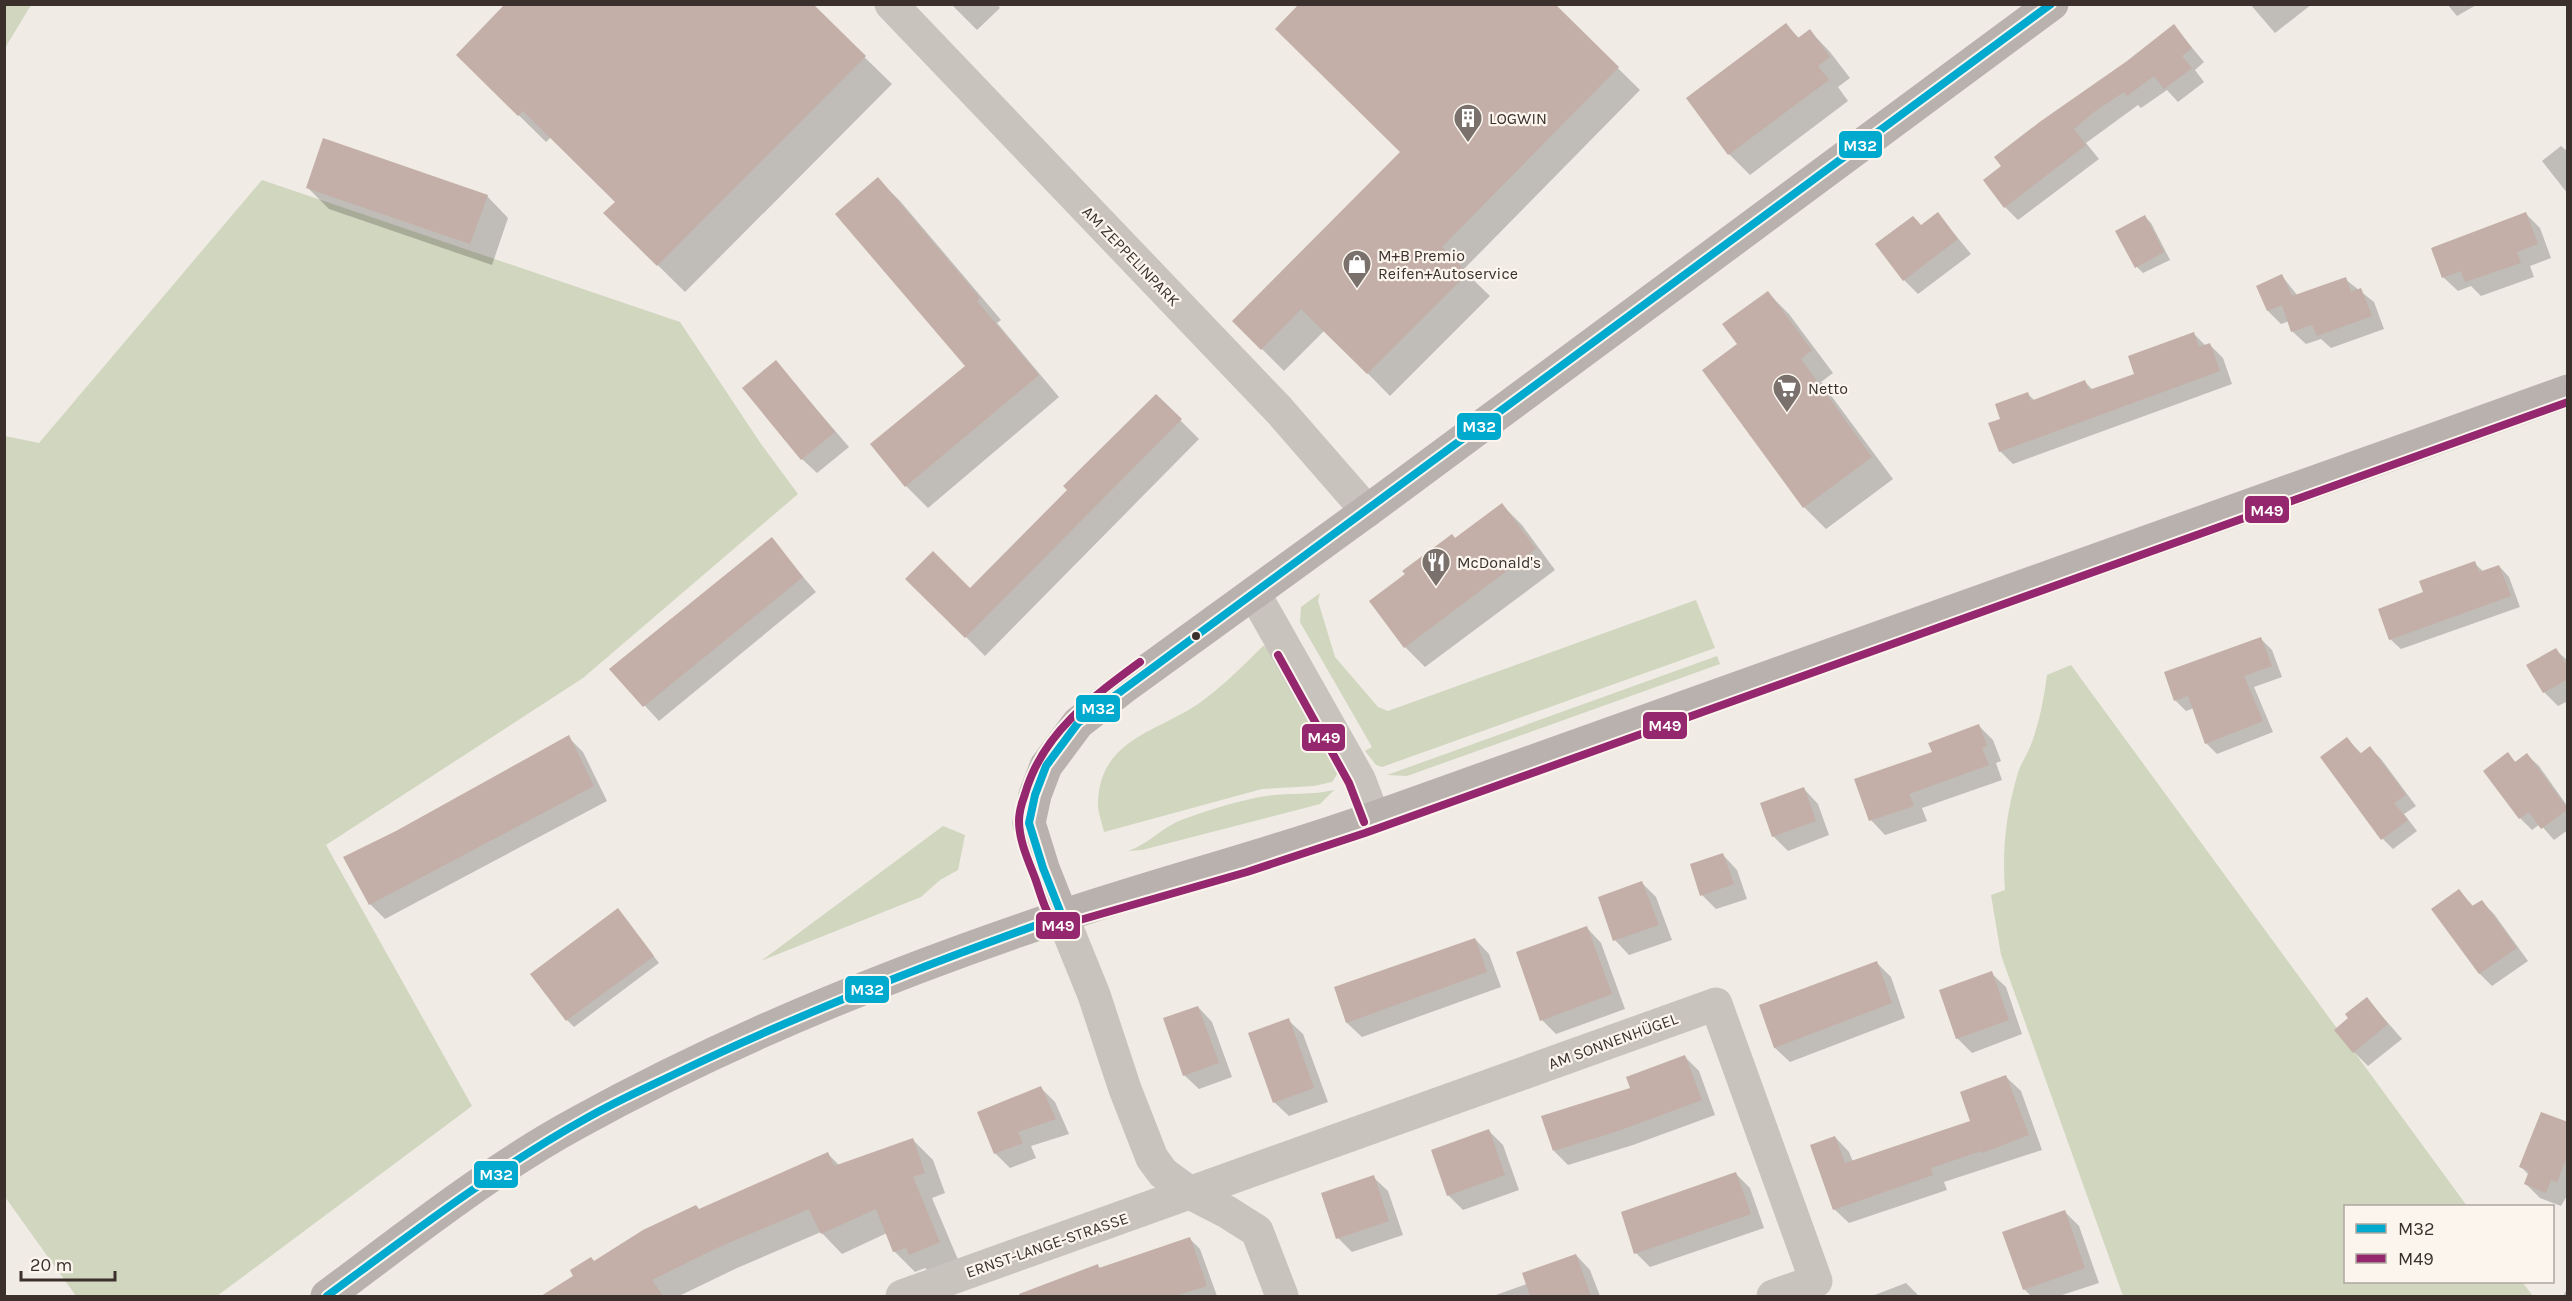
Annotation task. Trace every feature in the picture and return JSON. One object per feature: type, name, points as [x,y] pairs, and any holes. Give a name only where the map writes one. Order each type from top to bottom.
[{"type":"main road","points":[[1062,916],[1043,868],[1029,823],[1035,795],[1046,766],[1078,723],[1367,512],[2052,4]]},
{"type":"main road","points":[[327,1296],[518,1159],[578,1122],[744,1040],[986,942],[1374,818],[2568,391]]},
{"type":"street","name":"AM ZEPPELINPARK","points":[[891,4],[1279,410],[1367,512]]},
{"type":"street","points":[[1254,593],[1359,779],[1374,818]]},
{"type":"street","points":[[1062,916],[1094,995],[1125,1089],[1152,1158],[1163,1173],[1192,1194],[1257,1231],[1282,1296]]},
{"type":"street","name":"AM SONNENHÜGEL","points":[[1192,1194],[1716,1005],[1816,1281],[1773,1296]]},
{"type":"street","name":"ERNST-LANGE-STRASSE","points":[[902,1296],[1192,1194]]},
{"type":"green space","points":[[4,5],[31,5],[5,48]]},
{"type":"green space","points":[[262,180],[680,322],[761,444],[798,494],[583,678],[326,845],[472,1106],[217,1296],[76,1296],[5,1197],[5,436],[39,443]]},
{"type":"green space","points":[[1320,593],[1318,601],[1335,657],[1378,707],[1388,711],[1696,600],[1715,648],[1382,767],[1376,765],[1365,751],[1372,747],[1300,622],[1301,607]]},
{"type":"green space","points":[[1263,646],[1267,646],[1338,773],[1332,782],[1314,786],[1262,789],[1104,832],[1098,805],[1101,780],[1109,764],[1120,750],[1198,704],[1224,684]]},
{"type":"green space","points":[[1717,656],[1720,664],[1407,776],[1387,775]]},
{"type":"green space","points":[[2071,665],[2466,1205],[2344,1205],[2344,1283],[2523,1283],[2533,1296],[2123,1296],[2001,955],[1991,895],[2005,890],[2004,861],[2010,804],[2018,772],[2037,725],[2047,675]]},
{"type":"green space","points":[[1334,790],[1320,804],[1142,850],[1128,851],[1176,822],[1222,806],[1269,796]]},
{"type":"green space","points":[[943,826],[965,835],[958,870],[940,880],[921,897],[761,961]]},
{"type":"building","points":[[505,4],[813,4],[866,56],[657,266],[603,213],[615,202],[523,111],[518,116],[456,55]]},
{"type":"building","name":"LOGWIN","points":[[1299,4],[1555,4],[1619,67],[1442,247],[1468,273],[1367,374],[1301,309],[1261,350],[1232,321],[1400,152],[1275,29]]},
{"type":"building","points":[[1786,23],[1798,38],[1810,29],[1830,57],[1818,66],[1829,80],[1728,155],[1686,98]]},
{"type":"building","points":[[2174,24],[2192,48],[2182,56],[2192,68],[2164,89],[2154,76],[2127,96],[2124,92],[2094,112],[2074,129],[2086,145],[2004,208],[1983,180],[2001,166],[1994,157],[2127,61]]},
{"type":"building","points":[[323,138],[488,195],[470,244],[306,188]]},
{"type":"building","points":[[878,177],[980,298],[977,301],[1039,375],[905,487],[870,444],[965,366],[835,214]]},
{"type":"building","points":[[1938,212],[1958,239],[1903,281],[1875,244],[1913,216],[1921,225]]},
{"type":"building","points":[[2526,212],[2538,244],[2517,252],[2521,263],[2465,282],[2461,271],[2442,278],[2431,248]]},
{"type":"building","points":[[2145,215],[2164,252],[2135,268],[2115,231]]},
{"type":"building","points":[[2282,274],[2292,296],[2346,277],[2351,292],[2361,288],[2372,316],[2317,336],[2312,325],[2291,332],[2282,305],[2267,311],[2256,286]]},
{"type":"building","name":"Netto","points":[[1768,291],[1812,350],[1801,359],[1872,457],[1803,508],[1702,370],[1737,344],[1722,324]]},
{"type":"building","points":[[2194,332],[2199,347],[2210,343],[2220,371],[1999,452],[1988,423],[2000,419],[1995,404],[2028,392],[2031,401],[2085,380],[2089,390],[2134,374],[2128,356]]},
{"type":"building","points":[[776,360],[835,432],[801,460],[742,388]]},
{"type":"building","points":[[1156,394],[1182,419],[965,638],[905,579],[933,551],[970,588],[1067,490],[1063,486]]},
{"type":"building","name":"McDonald's","points":[[1502,503],[1536,549],[1404,648],[1369,601],[1405,574],[1402,571],[1452,534],[1455,538]]},
{"type":"building","points":[[772,537],[803,577],[643,707],[609,669]]},
{"type":"building","points":[[2475,561],[2479,572],[2499,565],[2511,596],[2389,640],[2378,609],[2423,592],[2419,581]]},
{"type":"building","points":[[2261,637],[2272,666],[2244,676],[2263,721],[2205,744],[2188,696],[2174,701],[2164,672]]},
{"type":"building","points":[[2556,648],[2568,667],[2568,679],[2543,693],[2526,665]]},
{"type":"building","points":[[1979,724],[1987,746],[1982,748],[1989,765],[1909,794],[1914,806],[1869,821],[1854,779],[1932,752],[1928,743]]},
{"type":"building","points":[[569,735],[594,786],[369,905],[343,857],[396,831]]},
{"type":"building","points":[[2347,737],[2360,754],[2370,746],[2406,795],[2394,803],[2408,820],[2381,840],[2320,757]]},
{"type":"building","points":[[2508,752],[2515,762],[2527,753],[2568,809],[2541,829],[2529,812],[2519,819],[2483,771]]},
{"type":"building","points":[[1804,787],[1816,821],[1772,837],[1760,803]]},
{"type":"building","points":[[1723,853],[1734,884],[1700,896],[1690,864]]},
{"type":"building","points":[[1642,881],[1659,925],[1613,941],[1598,897]]},
{"type":"building","points":[[2459,889],[2472,906],[2482,900],[2517,948],[2479,974],[2431,909]]},
{"type":"building","points":[[618,908],[654,956],[566,1021],[530,974]]},
{"type":"building","points":[[1587,926],[1612,994],[1540,1021],[1516,952]]},
{"type":"building","points":[[1475,938],[1487,972],[1346,1023],[1334,987]]},
{"type":"building","points":[[1877,961],[1892,1003],[1774,1048],[1759,1005]]},
{"type":"building","points":[[1992,971],[2009,1020],[1956,1039],[1939,990]]},
{"type":"building","points":[[2367,997],[2388,1024],[2353,1053],[2334,1030],[2348,1018],[2345,1014]]},
{"type":"building","points":[[1198,1006],[1219,1063],[1183,1076],[1163,1018]]},
{"type":"building","points":[[1289,1018],[1314,1088],[1273,1103],[1248,1033]]},
{"type":"building","points":[[1685,1055],[1702,1100],[1618,1131],[1553,1151],[1541,1116],[1630,1088],[1626,1077]]},
{"type":"building","points":[[2006,1075],[2029,1135],[1982,1153],[1981,1151],[1931,1168],[1933,1175],[1833,1210],[1810,1145],[1835,1136],[1845,1163],[1970,1121],[1960,1092]]},
{"type":"building","points":[[1041,1086],[1056,1119],[1018,1132],[1023,1143],[994,1154],[977,1112]]},
{"type":"building","points":[[2541,1112],[2568,1122],[2568,1155],[2557,1182],[2551,1180],[2546,1193],[2524,1184],[2529,1171],[2519,1167]]},
{"type":"building","points":[[1489,1129],[1505,1175],[1447,1196],[1431,1150]]},
{"type":"building","points":[[913,1138],[925,1173],[913,1177],[940,1242],[909,1255],[906,1248],[893,1252],[876,1209],[821,1234],[809,1209],[717,1248],[652,1280],[663,1296],[541,1296],[573,1276],[570,1270],[591,1257],[594,1261],[643,1230],[696,1205],[699,1209],[828,1152],[834,1166]]},
{"type":"building","points":[[1736,1172],[1751,1214],[1634,1254],[1621,1212]]},
{"type":"building","points":[[1374,1175],[1389,1221],[1336,1239],[1321,1193]]},
{"type":"building","points":[[2065,1210],[2085,1268],[2023,1290],[2002,1232]]},
{"type":"building","points":[[1190,1237],[1207,1286],[1175,1296],[1020,1296],[1019,1294],[1098,1264],[1099,1268]]},
{"type":"building","points":[[1576,1254],[1591,1296],[1530,1296],[1522,1273]]},
{"type":"transit line","name":"M32","points":[[1062,916],[1043,868],[1029,823],[1035,795],[1046,766],[1078,723],[2051,4]]},
{"type":"transit line","name":"M49","points":[[1140,662],[1104,689],[1070,719],[1056,735],[1043,753],[1023,800],[1019,821],[1022,843],[1047,911],[1059,926],[1247,872],[1365,833],[2568,402]]},
{"type":"transit line","name":"M49","points":[[1278,655],[1349,783],[1364,822]]},
{"type":"transit line","name":"M32","points":[[327,1296],[518,1159],[608,1106],[820,1008],[1062,916]]},
{"type":"place","name":"LOGWIN","points":[[1468,144]]},
{"type":"place","name":"M+B Premio Reifen+Autoservice","points":[[1357,290]]},
{"type":"place","name":"Netto","points":[[1787,414]]},
{"type":"place","name":"McDonald's","points":[[1436,588]]}]
